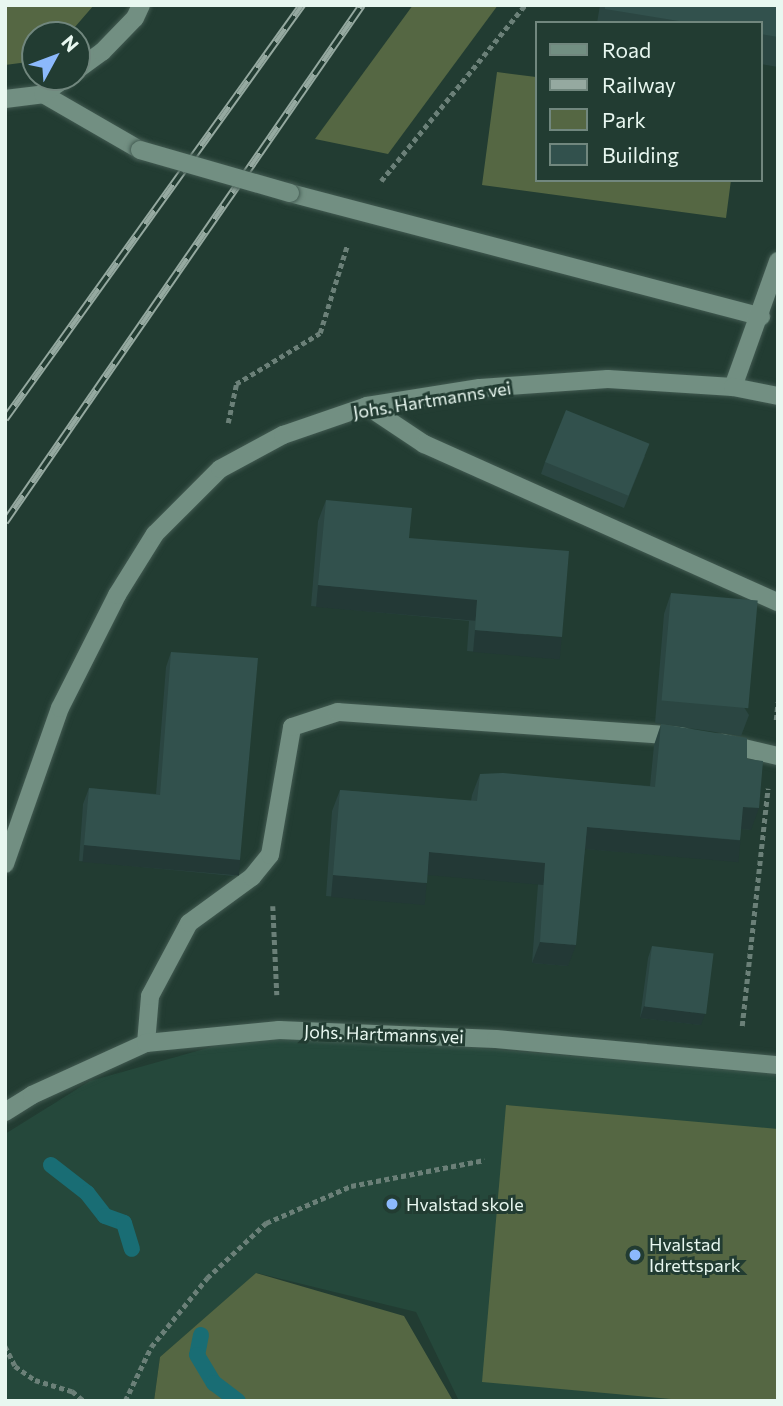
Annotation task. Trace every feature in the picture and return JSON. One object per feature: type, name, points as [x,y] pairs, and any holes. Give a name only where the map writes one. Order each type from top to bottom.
[{"type":"street","points":[[91,59],[135,18],[141,5]]},
{"type":"street","points":[[5,99],[43,94],[47,91]]},
{"type":"street","points":[[43,94],[140,150],[289,193],[358,208],[761,317]]},
{"type":"street","points":[[733,387],[761,317],[778,261]]},
{"type":"street","name":"Johs. Hartmanns vei","points":[[5,864],[60,708],[117,595],[155,534],[220,469],[283,435],[367,406],[480,388],[608,379],[733,387],[778,397]]},
{"type":"street","points":[[367,406],[424,444],[778,602]]},
{"type":"street","points":[[146,1043],[150,996],[189,923],[252,877],[270,855],[292,727],[338,712],[693,737],[775,755]]},
{"type":"street","name":"Johs. Hartmanns vei","points":[[5,1112],[32,1095],[146,1043],[279,1030],[496,1039],[778,1065]]},
{"type":"path","points":[[220,469],[236,384],[320,333],[358,208],[525,5]]},
{"type":"path","points":[[738,1062],[775,755],[778,702]]},
{"type":"path","points":[[270,855],[279,1030]]},
{"type":"path","points":[[125,1401],[151,1347],[206,1278],[265,1223],[351,1186],[485,1160]]},
{"type":"path","points":[[5,1346],[15,1366],[34,1380],[72,1391],[84,1401]]},
{"type":"shaded area","name":"Hvalstad skole","points":[[272,1030],[778,1074],[778,1401],[459,1401],[416,1312],[257,1273],[160,1357],[154,1401],[5,1401],[5,1134],[90,1081]]},
{"type":"green space","points":[[5,5],[94,5],[80,21],[21,21],[21,63],[5,65]]},
{"type":"green space","points":[[413,5],[498,5],[388,154],[315,139]]},
{"type":"green space","points":[[497,72],[534,77],[534,182],[731,182],[726,218],[482,185]]},
{"type":"green space","name":"Hvalstad Idrettspark","points":[[506,1105],[778,1129],[778,1401],[693,1401],[482,1382]]},
{"type":"green space","points":[[256,1273],[404,1316],[452,1399],[459,1401],[154,1401],[160,1357]]},
{"type":"building","points":[[605,5],[778,5],[778,37],[762,34],[762,21],[679,21],[605,9]]},
{"type":"building","points":[[566,410],[649,444],[628,496],[545,462]]},
{"type":"building","points":[[326,500],[412,508],[409,538],[569,551],[562,637],[475,630],[477,600],[318,585]]},
{"type":"building","points":[[671,593],[758,601],[748,708],[662,701]]},
{"type":"building","points":[[171,652],[258,658],[240,860],[84,845],[89,788],[160,795]]},
{"type":"building","points":[[661,724],[747,738],[747,759],[763,761],[759,808],[743,807],[740,840],[587,827],[576,945],[540,942],[545,863],[429,852],[427,883],[333,875],[340,790],[477,801],[480,774],[503,773],[655,787]]},
{"type":"building","points":[[652,946],[714,954],[706,1014],[645,1007]]},
{"type":"waterway","points":[[51,1165],[87,1193],[105,1216],[124,1223],[132,1249]]},
{"type":"waterway","points":[[201,1335],[197,1355],[214,1383],[238,1401]]},
{"type":"railway","points":[[5,419],[302,5]]},
{"type":"railway","points":[[5,522],[362,5]]},
{"type":"place","name":"Hvalstad skole","points":[[392,1204]]},
{"type":"place","name":"Hvalstad Idrettspark","points":[[635,1255]]}]
